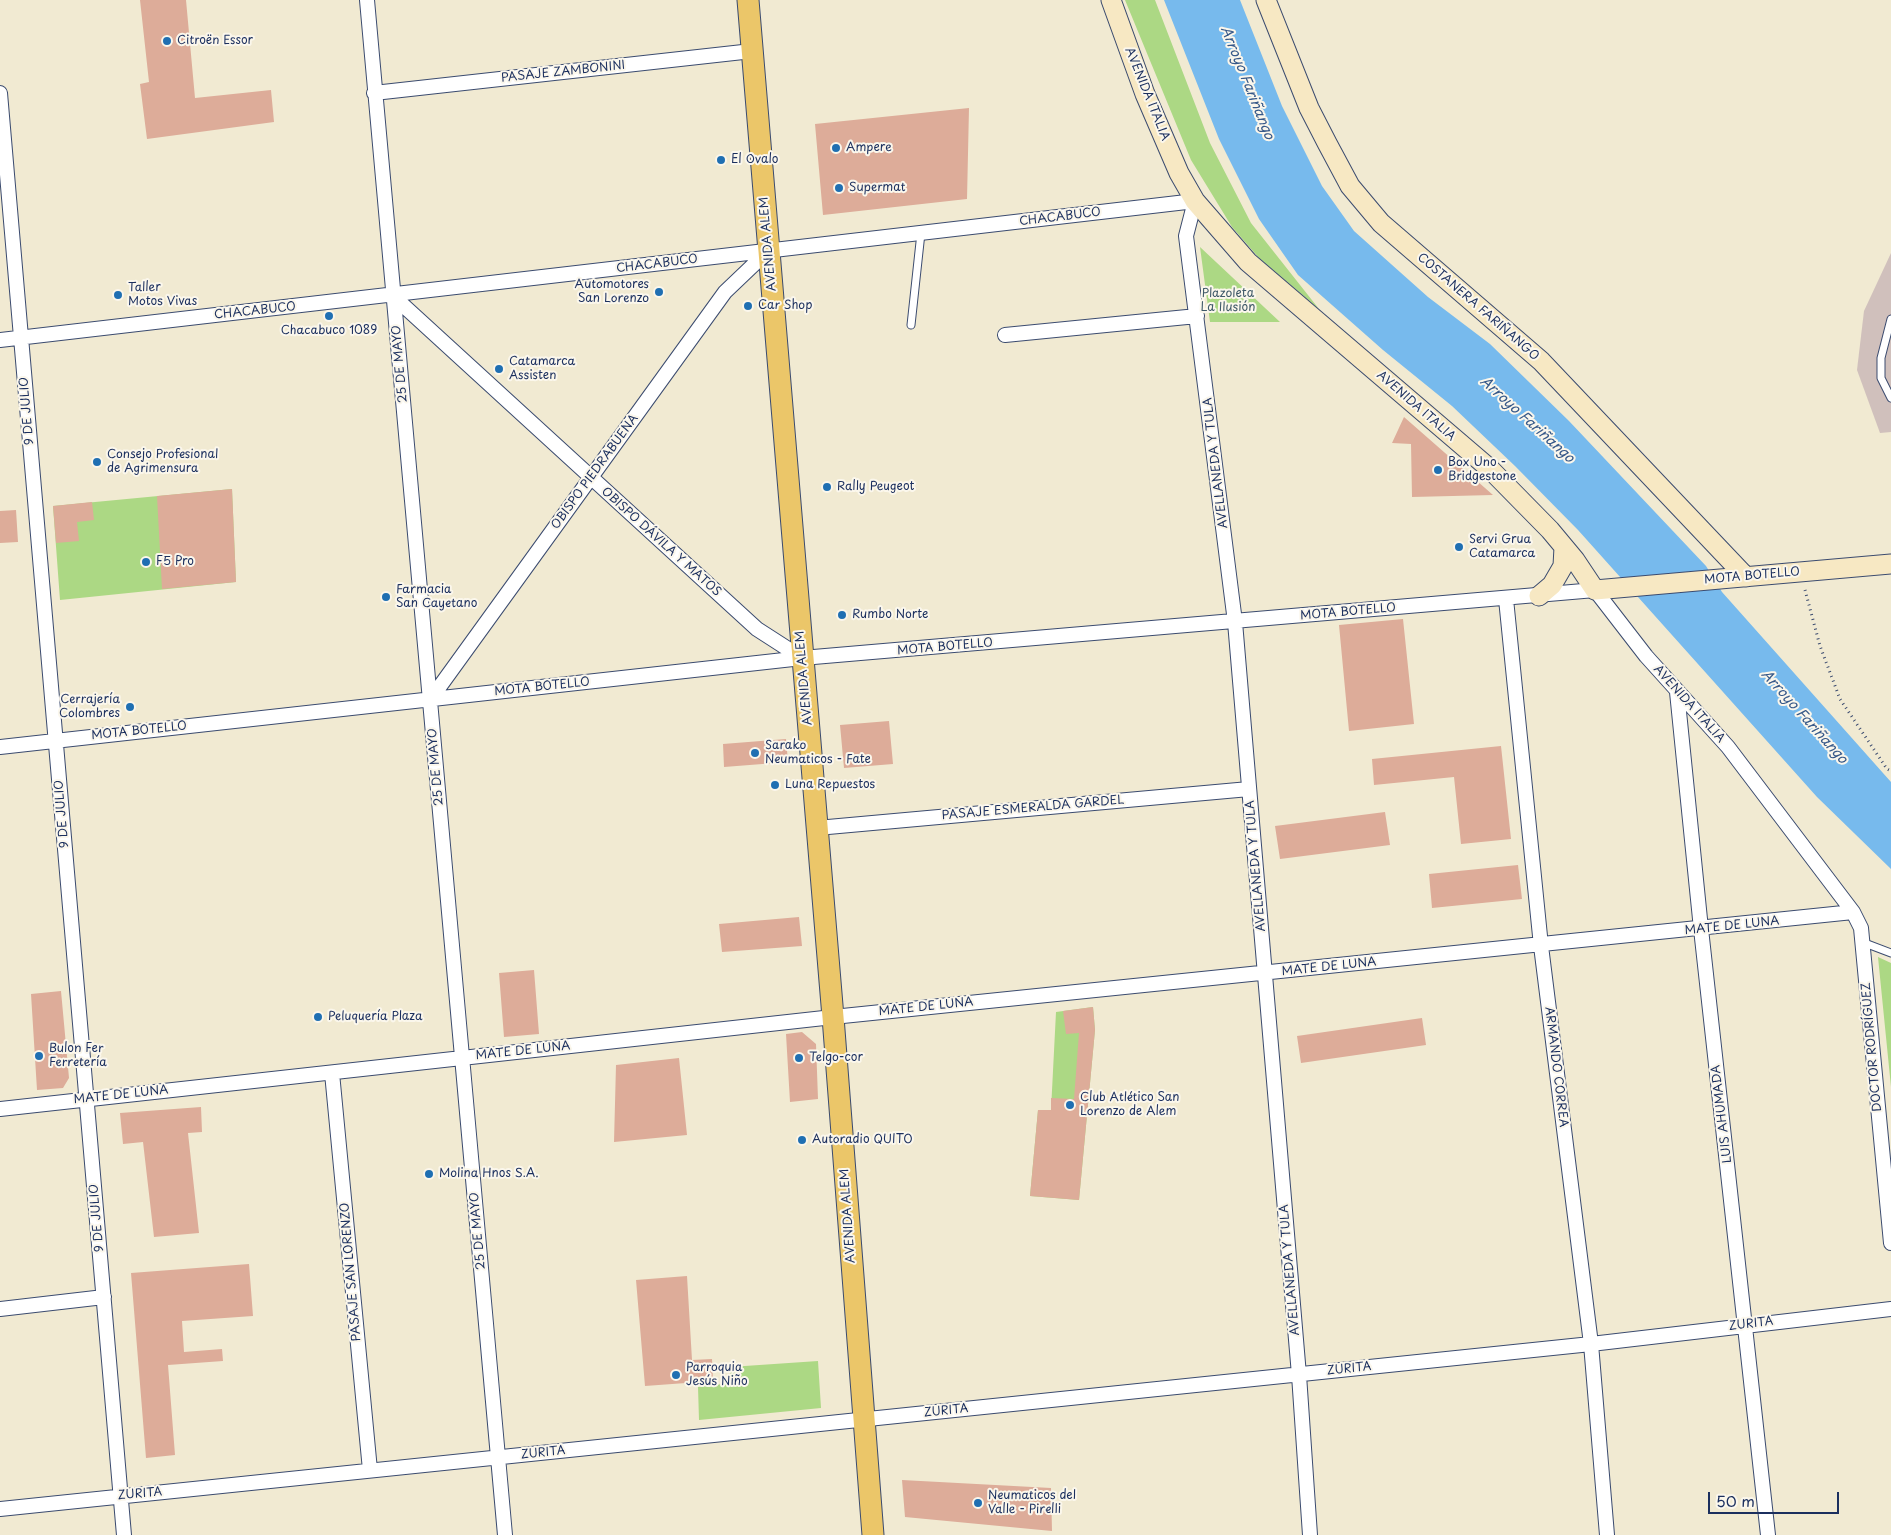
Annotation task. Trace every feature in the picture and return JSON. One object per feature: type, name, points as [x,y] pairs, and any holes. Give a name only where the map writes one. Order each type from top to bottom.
[{"type":"main road","name":"AVENIDA ALEM","points":[[748,0],[833,1017],[874,1535]]},
{"type":"street","name":"25 DE MAYO","points":[[367,0],[506,1535]]},
{"type":"street","name":"AVENIDA ITALIA","points":[[1110,0],[1152,111],[1179,173],[1195,201],[1248,262],[1490,469],[1564,547],[1595,590],[1677,692],[1728,747],[1853,912]]},
{"type":"street","name":"COSTANERA FARIÑANGO","points":[[1266,0],[1309,108],[1350,186],[1381,223],[1541,361],[1746,577]]},
{"type":"street","name":"PASAJE ZAMBONINI","points":[[374,93],[752,51]]},
{"type":"street","name":"9 DE JULIO","points":[[0,93],[88,1098],[124,1535]]},
{"type":"street","name":"CHACABUCO","points":[[0,340],[393,296],[1195,201]]},
{"type":"street","name":"AVELLANEDA Y TULA","points":[[1195,201],[1186,236],[1235,622],[1299,1375],[1310,1535]]},
{"type":"street","name":"OBISPO PIEDRABUENA","points":[[430,700],[725,292],[768,251]]},
{"type":"street","name":"OBISPO DÁVILA Y MATOS","points":[[393,296],[757,629],[802,658]]},
{"type":"street","points":[[1005,335],[1197,316]]},
{"type":"street","points":[[1539,596],[1552,585],[1563,566],[1564,547]]},
{"type":"street","name":"MOTA BOTELLO","points":[[0,747],[802,658],[1506,599],[1891,564]]},
{"type":"street","name":"ARMANDO CORREA","points":[[1506,599],[1541,946],[1590,1344],[1607,1535]]},
{"type":"street","name":"LUIS AHUMADA","points":[[1677,692],[1701,930],[1768,1535]]},
{"type":"street","name":"PASAJE ESMERALDA GARDEL","points":[[817,828],[1249,789]]},
{"type":"street","name":"MATE DE LUNA","points":[[0,1109],[833,1017],[1701,930],[1853,912]]},
{"type":"street","name":"DOCTOR RODRÍGUEZ","points":[[1853,912],[1861,928],[1891,1242]]},
{"type":"street","name":"PASAJE SAN LORENZO","points":[[332,1073],[370,1470]]},
{"type":"street","points":[[0,1309],[104,1297]]},
{"type":"street","name":"ZURITA","points":[[0,1509],[1299,1375],[1891,1309]]},
{"type":"lane","points":[[911,325],[921,233]]},
{"type":"lane","points":[[1891,318],[1880,358],[1881,378],[1891,398]]},
{"type":"lane","points":[[1862,942],[1891,953]]},
{"type":"path","points":[[1800,572],[1820,646],[1840,699],[1887,769],[1891,771]]},
{"type":"shaded area","points":[[1891,253],[1891,432],[1880,433],[1857,370],[1864,311]]},
{"type":"green space","points":[[1125,0],[1155,0],[1210,143],[1251,223],[1319,309],[1259,258],[1232,227],[1191,160]]},
{"type":"green space","name":"Plazoleta La Ilusión","points":[[1200,247],[1280,322],[1210,322]]},
{"type":"green space","name":"F5 Pro","points":[[232,489],[236,582],[60,600],[53,506]]},
{"type":"green space","points":[[1878,957],[1891,963],[1891,1087]]},
{"type":"green space","name":"Club Atlético San Lorenzo de Alem","points":[[1093,1007],[1095,1030],[1079,1200],[1030,1196],[1038,1110],[1051,1110],[1056,1012]]},
{"type":"green space","points":[[818,1361],[821,1408],[699,1420],[698,1387],[731,1383],[730,1367]]},
{"type":"water","name":"Arroyo Fariñango","points":[[1164,0],[1240,0],[1282,106],[1322,186],[1354,231],[1428,297],[1490,344],[1569,421],[1706,566],[1722,592],[1891,782],[1891,869],[1817,797],[1578,530],[1515,466],[1452,406],[1383,350],[1298,275],[1259,219],[1219,139]]},
{"type":"building","name":"Citroën Essor","points":[[140,0],[186,0],[195,98],[271,90],[274,122],[147,139],[140,84],[149,82]]},
{"type":"building","points":[[969,108],[967,199],[823,215],[815,124]]},
{"type":"building","name":"Box Uno - Bridgestone","points":[[1404,417],[1493,495],[1412,497],[1411,444],[1392,443]]},
{"type":"building","points":[[232,489],[236,582],[162,589],[157,496]]},
{"type":"building","points":[[92,502],[94,520],[77,522],[79,541],[56,543],[53,506]]},
{"type":"building","points":[[16,510],[18,542],[0,543],[0,511]]},
{"type":"building","points":[[1403,619],[1414,724],[1349,731],[1339,625]]},
{"type":"building","points":[[889,721],[893,764],[844,768],[840,725]]},
{"type":"building","name":"Sarako Neumaticos - Fate","points":[[786,739],[788,762],[724,767],[723,744]]},
{"type":"building","points":[[1501,746],[1511,839],[1461,844],[1454,777],[1374,785],[1372,759]]},
{"type":"building","points":[[1385,812],[1390,845],[1280,859],[1275,826]]},
{"type":"building","points":[[1518,865],[1522,899],[1432,908],[1429,874]]},
{"type":"building","points":[[799,917],[802,946],[722,952],[719,924]]},
{"type":"building","points":[[534,970],[539,1034],[504,1037],[499,973]]},
{"type":"building","points":[[61,991],[69,1078],[63,1088],[37,1090],[31,994]]},
{"type":"building","name":"Club Atlético San Lorenzo de Alem","points":[[1093,1007],[1095,1030],[1079,1200],[1030,1196],[1038,1110],[1051,1110],[1051,1098],[1074,1099],[1079,1033],[1066,1034],[1063,1011]]},
{"type":"building","points":[[1422,1018],[1426,1045],[1301,1063],[1297,1036]]},
{"type":"building","points":[[802,1032],[816,1044],[818,1099],[790,1102],[786,1034]]},
{"type":"building","points":[[679,1058],[687,1135],[614,1142],[616,1065]]},
{"type":"building","points":[[201,1107],[202,1132],[188,1133],[199,1233],[154,1237],[143,1142],[123,1144],[120,1113]]},
{"type":"building","points":[[249,1264],[253,1316],[182,1321],[184,1352],[222,1349],[223,1361],[168,1365],[175,1455],[146,1458],[131,1273]]},
{"type":"building","points":[[687,1276],[692,1360],[712,1359],[713,1381],[645,1386],[636,1280]]},
{"type":"building","name":"Neumaticos del Valle - Pirelli","points":[[902,1480],[1051,1488],[1052,1531],[905,1517]]},
{"type":"place","name":"Citroën Essor","points":[[167,41]]},
{"type":"place","name":"Ampere","points":[[836,148]]},
{"type":"place","name":"El Ovalo","points":[[721,160]]},
{"type":"place","name":"Supermat","points":[[839,188]]},
{"type":"place","name":"Automotores San Lorenzo","points":[[659,292]]},
{"type":"place","name":"Taller Motos Vivas","points":[[118,295]]},
{"type":"place","name":"Car Shop","points":[[748,306]]},
{"type":"place","name":"Chacabuco 1089","points":[[329,316]]},
{"type":"place","name":"Catamarca Assisten","points":[[499,369]]},
{"type":"place","name":"Consejo Profesional de Agrimensura","points":[[97,462]]},
{"type":"place","name":"Box Uno - Bridgestone","points":[[1438,470]]},
{"type":"place","name":"Rally Peugeot","points":[[827,487]]},
{"type":"place","name":"Servi Grua Catamarca","points":[[1459,547]]},
{"type":"place","name":"F5 Pro","points":[[146,562]]},
{"type":"place","name":"Farmacia San Cayetano","points":[[386,597]]},
{"type":"place","name":"Rumbo Norte","points":[[842,615]]},
{"type":"place","name":"Cerrajería Colombres","points":[[130,707]]},
{"type":"place","name":"Sarako Neumaticos - Fate","points":[[755,753]]},
{"type":"place","name":"Luna Repuestos","points":[[775,785]]},
{"type":"place","name":"Peluquería Plaza","points":[[318,1017]]},
{"type":"place","name":"Bulon Fer Ferretería","points":[[39,1056]]},
{"type":"place","name":"Telgo-cor","points":[[799,1058]]},
{"type":"place","name":"Club Atlético San Lorenzo de Alem","points":[[1070,1105]]},
{"type":"place","name":"Autoradio QUITO","points":[[802,1140]]},
{"type":"place","name":"Molina Hnos S.A.","points":[[429,1174]]},
{"type":"place","name":"Parroquia Jesús Niño","points":[[676,1375]]},
{"type":"place","name":"Neumaticos del Valle - Pirelli","points":[[978,1503]]}]
